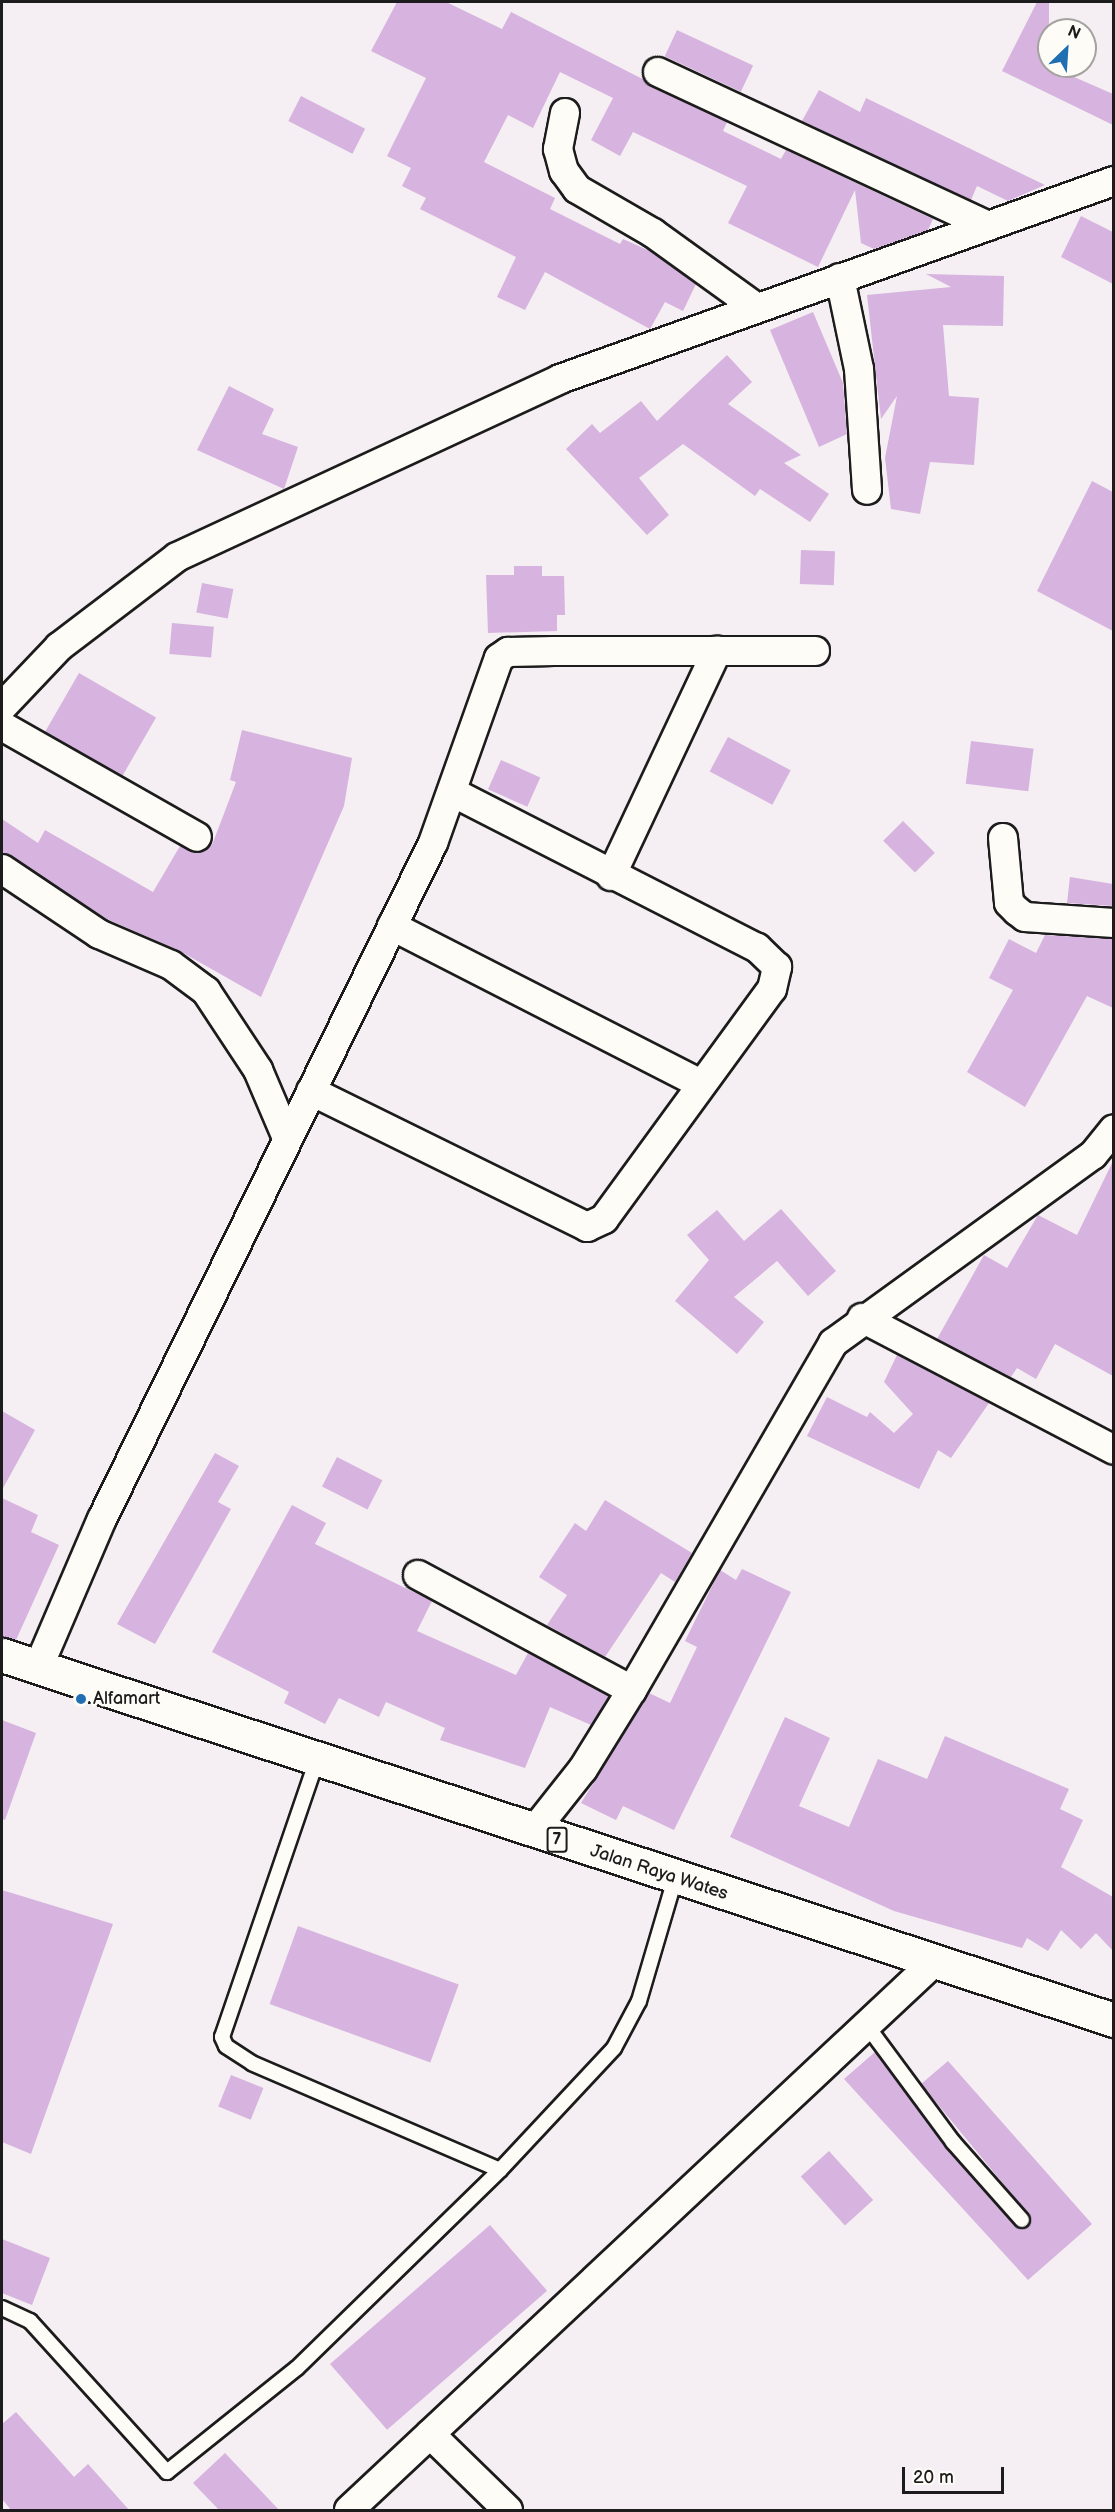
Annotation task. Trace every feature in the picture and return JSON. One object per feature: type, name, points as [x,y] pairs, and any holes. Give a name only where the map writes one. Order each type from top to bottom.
[{"type":"highway","name":"Jalan Raya Wates","points":[[2,1655],[316,1762],[1113,2020]]},
{"type":"street","points":[[658,72],[988,225]]},
{"type":"street","points":[[565,113],[558,148],[564,171],[578,189],[653,233],[757,308]]},
{"type":"street","points":[[2,707],[58,647],[177,557],[560,379],[1113,180]]},
{"type":"street","points":[[840,278],[859,369],[867,490]]},
{"type":"street","points":[[611,876],[717,651]]},
{"type":"street","points":[[39,1668],[102,1519],[392,926],[454,793],[493,667],[508,652],[815,651]]},
{"type":"street","points":[[2,726],[197,837]]},
{"type":"street","points":[[311,1091],[587,1227],[610,1211],[699,1083],[772,989],[777,967],[757,948],[611,876],[454,793]]},
{"type":"street","points":[[1003,838],[1009,903],[1017,911],[1025,917],[1113,923]]},
{"type":"street","points":[[2,869],[99,934],[171,965],[206,991],[258,1070],[287,1138]]},
{"type":"street","points":[[392,926],[699,1083]]},
{"type":"street","points":[[533,1832],[583,1769],[709,1565],[800,1395],[833,1343],[862,1318],[1093,1155],[1113,1129]]},
{"type":"street","points":[[862,1318],[1113,1450]]},
{"type":"street","points":[[418,1575],[632,1690]]},
{"type":"street","points":[[350,2511],[866,2023],[934,1962]]},
{"type":"street","points":[[430,2434],[508,2511]]},
{"type":"lane","points":[[316,1762],[222,2037],[226,2046],[252,2063],[500,2170]]},
{"type":"lane","points":[[2,2307],[30,2321],[167,2472],[297,2368],[500,2170],[614,2048],[639,2001],[675,1879]]},
{"type":"lane","points":[[866,2023],[953,2142],[1022,2220]]},
{"type":"building","points":[[397,2],[446,2],[502,29],[511,12],[727,122],[723,131],[781,159],[786,150],[933,219],[928,230],[874,249],[861,243],[855,190],[818,267],[728,223],[747,186],[633,132],[620,156],[591,140],[613,98],[560,72],[533,128],[508,115],[484,162],[555,198],[550,209],[620,244],[623,239],[650,251],[696,284],[683,311],[665,302],[650,329],[545,272],[525,310],[497,297],[516,257],[420,209],[426,198],[402,186],[411,168],[387,156],[426,78],[371,51]]},
{"type":"building","points":[[1037,2],[1049,2],[1049,18],[1037,18],[1037,78],[1076,78],[1113,94],[1113,125],[1002,71]]},
{"type":"building","points":[[677,30],[753,65],[741,92],[665,56]]},
{"type":"building","points":[[819,90],[860,112],[866,98],[1045,185],[1008,201],[977,186],[971,200],[802,121]]},
{"type":"building","points":[[301,96],[365,129],[352,154],[288,121]]},
{"type":"building","points":[[1081,216],[1113,232],[1113,284],[1061,257]]},
{"type":"building","points":[[926,274],[1004,276],[1003,326],[943,325],[949,396],[979,398],[974,465],[930,462],[920,514],[891,509],[885,458],[897,396],[881,419],[867,295],[951,287]]},
{"type":"building","points":[[813,312],[843,383],[847,434],[819,447],[770,330]]},
{"type":"building","points":[[727,355],[752,382],[728,404],[801,455],[784,463],[829,494],[810,522],[760,489],[755,496],[683,444],[639,478],[669,515],[647,535],[566,449],[592,424],[600,433],[641,401],[657,421]]},
{"type":"building","points":[[229,386],[274,409],[262,434],[298,447],[284,489],[197,450]]},
{"type":"building","points":[[1092,481],[1113,492],[1113,631],[1037,591]]},
{"type":"building","points":[[801,550],[835,551],[834,585],[800,584]]},
{"type":"building","points":[[514,566],[542,566],[542,576],[564,576],[565,615],[557,615],[557,631],[488,633],[486,575],[514,575]]},
{"type":"building","points":[[202,583],[233,589],[228,619],[196,612]]},
{"type":"building","points":[[172,623],[214,627],[211,658],[169,654]]},
{"type":"building","points":[[79,673],[156,718],[122,776],[45,732]]},
{"type":"building","points":[[242,730],[352,758],[344,806],[261,997],[178,950],[107,919],[2,853],[2,819],[38,843],[45,830],[153,892],[180,846],[198,853],[212,845],[236,782],[230,780]]},
{"type":"building","points":[[728,737],[791,770],[772,805],[710,771]]},
{"type":"building","points":[[971,741],[1034,749],[1028,791],[966,784]]},
{"type":"building","points":[[501,760],[540,777],[527,807],[488,789]]},
{"type":"building","points":[[903,821],[935,853],[915,873],[883,841]]},
{"type":"building","points":[[1070,877],[1113,884],[1113,906],[1067,903]]},
{"type":"building","points":[[1045,935],[1113,939],[1113,1008],[1087,996],[1025,1107],[967,1072],[1013,990],[989,978],[1009,939],[1036,953]]},
{"type":"building","points":[[1113,1161],[1113,1376],[1055,1344],[1036,1379],[1017,1368],[1011,1377],[937,1339],[984,1255],[1007,1268],[1038,1215],[1077,1235]]},
{"type":"building","points":[[781,1209],[836,1271],[808,1296],[777,1261],[734,1297],[764,1322],[737,1354],[675,1301],[709,1260],[687,1235],[717,1210],[744,1241]]},
{"type":"building","points":[[897,1355],[989,1403],[951,1458],[938,1450],[919,1489],[807,1436],[827,1397],[867,1417],[870,1412],[894,1433],[913,1414],[884,1382]]},
{"type":"building","points":[[2,1411],[35,1430],[2,1490]]},
{"type":"building","points":[[215,1453],[239,1466],[218,1502],[231,1509],[155,1644],[117,1624]]},
{"type":"building","points":[[337,1457],[382,1480],[367,1510],[322,1486]]},
{"type":"building","points":[[2,1498],[38,1515],[31,1532],[59,1545],[16,1640],[2,1637]]},
{"type":"building","points":[[605,1500],[692,1553],[675,1582],[661,1573],[605,1657],[547,1625],[567,1595],[539,1577],[575,1523],[586,1531]]},
{"type":"building","points":[[292,1505],[326,1523],[315,1544],[432,1601],[417,1631],[516,1675],[528,1653],[609,1696],[591,1725],[550,1707],[525,1768],[440,1740],[445,1728],[386,1702],[379,1717],[339,1698],[325,1724],[284,1703],[289,1692],[212,1652]]},
{"type":"building","points":[[742,1569],[791,1592],[674,1830],[623,1806],[616,1820],[581,1803],[649,1693],[670,1703],[697,1647],[685,1641],[720,1570],[736,1580]]},
{"type":"building","points":[[785,1717],[830,1738],[799,1806],[849,1827],[878,1759],[927,1779],[945,1736],[1069,1789],[1060,1809],[1083,1820],[1061,1867],[1113,1897],[1113,1951],[1096,1933],[1081,1949],[1061,1930],[1048,1951],[1027,1938],[1022,1948],[894,1911],[730,1837]]},
{"type":"building","points":[[2,1720],[36,1733],[5,1820],[2,1819]]},
{"type":"building","points":[[2,1890],[113,1924],[31,2154],[2,2142]]},
{"type":"building","points":[[298,1926],[459,1984],[430,2062],[270,2004]]},
{"type":"building","points":[[875,2052],[946,2148],[1016,2226],[1028,2226],[1029,2215],[921,2084],[948,2061],[1092,2224],[1028,2280],[844,2079]]},
{"type":"building","points":[[231,2075],[263,2088],[251,2120],[218,2107]]},
{"type":"building","points":[[829,2151],[873,2200],[845,2225],[801,2176]]},
{"type":"building","points":[[490,2225],[547,2291],[387,2430],[330,2364]]},
{"type":"building","points":[[2,2239],[50,2258],[32,2305],[2,2293]]},
{"type":"building","points":[[16,2412],[74,2477],[88,2464],[130,2511],[12,2511],[2,2499],[2,2424]]},
{"type":"building","points":[[225,2453],[280,2511],[220,2511],[193,2483]]},
{"type":"place","name":"Alfamart","points":[[81,1699]]}]
